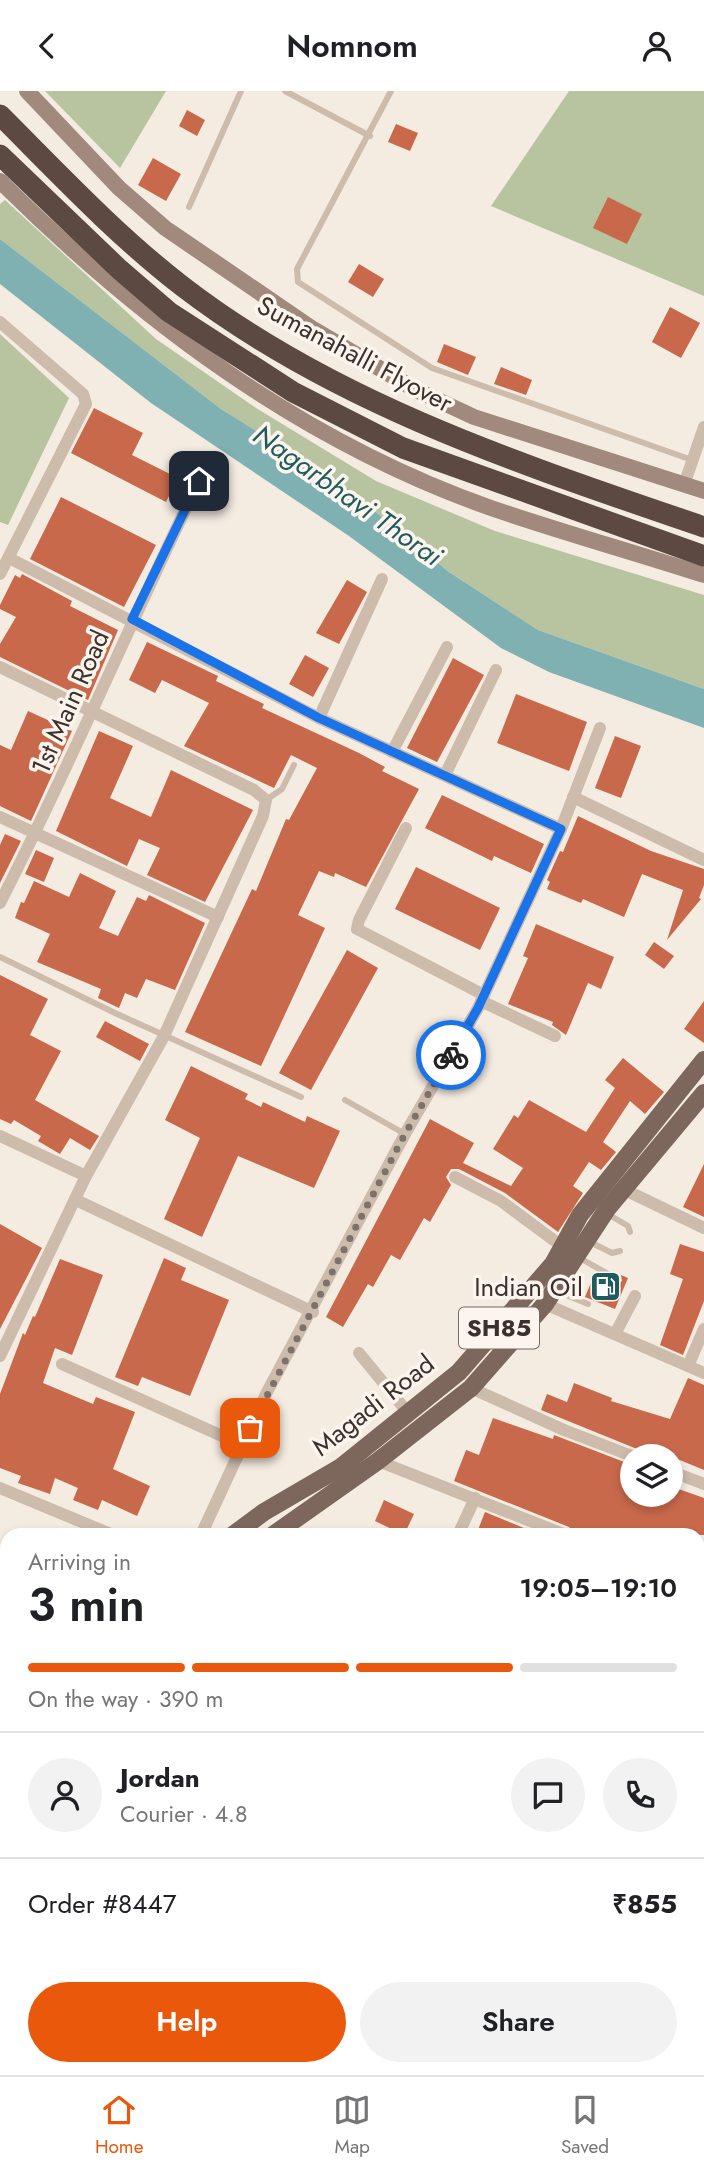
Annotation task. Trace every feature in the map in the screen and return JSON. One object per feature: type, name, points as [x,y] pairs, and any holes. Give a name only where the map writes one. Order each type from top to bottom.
[{"type":"highway","name":"Sumanahalli Flyover","points":[[0,115],[135,247],[183,287],[238,325],[309,368],[414,420],[550,474],[704,527]]},
{"type":"highway","points":[[0,155],[169,313],[293,392],[403,448],[704,556]]},
{"type":"main road","name":"Magadi Road","points":[[283,1528],[378,1461],[471,1388],[549,1297],[569,1252],[580,1215],[704,1060]]},
{"type":"main road","name":"Magadi Road","points":[[242,1528],[264,1512],[341,1467],[409,1414],[477,1351],[569,1252],[586,1240],[623,1189],[704,1093]]},
{"type":"street","points":[[27,91],[119,188],[164,228],[313,329],[416,390],[474,417],[704,491]]},
{"type":"street","points":[[0,182],[117,290],[228,376],[297,417],[424,480],[491,508],[704,575]]},
{"type":"street","points":[[0,322],[76,388],[86,400],[0,574]]},
{"type":"street","points":[[684,485],[704,427]]},
{"type":"street","name":"1st Main Road","points":[[0,903],[35,834],[132,619],[199,481]]},
{"type":"street","points":[[9,558],[132,619],[319,718],[561,829]]},
{"type":"street","points":[[319,718],[382,579]]},
{"type":"street","points":[[392,752],[447,647]]},
{"type":"street","points":[[0,667],[254,790],[266,800],[263,816],[164,1036],[86,1176],[0,1356]]},
{"type":"street","points":[[445,775],[496,670]]},
{"type":"street","points":[[204,1528],[267,1392],[313,1312],[405,1134],[483,998],[561,829],[600,728]]},
{"type":"street","points":[[573,797],[704,860]]},
{"type":"street","points":[[0,817],[218,917]]},
{"type":"street","points":[[406,828],[359,920],[357,929],[555,1036]]},
{"type":"street","points":[[0,1136],[86,1176]]},
{"type":"street","points":[[455,1177],[501,1201],[569,1252]]},
{"type":"street","points":[[623,1189],[704,1228]]},
{"type":"street","points":[[76,1201],[313,1312]]},
{"type":"street","points":[[615,1334],[635,1296]]},
{"type":"street","points":[[549,1297],[615,1334],[704,1373]]},
{"type":"street","points":[[688,1366],[704,1329]]},
{"type":"street","points":[[359,1353],[409,1414]]},
{"type":"street","points":[[62,1364],[242,1445]]},
{"type":"street","points":[[471,1388],[564,1430],[620,1451]]},
{"type":"street","points":[[378,1461],[549,1528]]},
{"type":"street","points":[[683,1476],[704,1484]]},
{"type":"street","points":[[0,1488],[96,1528]]},
{"type":"street","points":[[461,1528],[475,1498]]},
{"type":"lane","points":[[189,207],[241,91]]},
{"type":"lane","points":[[285,91],[370,136]]},
{"type":"lane","points":[[391,91],[370,136],[297,269],[298,282],[432,368],[692,460]]},
{"type":"lane","points":[[266,800],[282,789],[294,765]]},
{"type":"lane","points":[[0,957],[164,1036],[301,1097]]},
{"type":"lane","points":[[345,1100],[405,1134]]},
{"type":"lane","points":[[605,1213],[628,1226],[630,1232]]},
{"type":"lane","points":[[586,1240],[612,1253],[620,1251]]},
{"type":"lane","points":[[569,1252],[617,1279]]},
{"type":"lane","points":[[549,1297],[588,1304]]},
{"type":"green space","points":[[45,91],[166,91],[120,168]]},
{"type":"green space","points":[[569,91],[704,91],[704,296],[491,206]]},
{"type":"green space","points":[[5,200],[156,339],[256,408],[376,481],[495,531],[704,595],[704,689],[538,630],[449,572],[343,485],[221,409],[0,239],[0,204]]},
{"type":"green space","points":[[0,334],[69,398],[8,525],[0,522]]},
{"type":"water","name":"Nagarbhavi Thorai","points":[[0,239],[221,409],[343,485],[449,572],[538,630],[704,689],[704,728],[549,672],[501,648],[349,536],[151,403],[0,284]]},
{"type":"building","points":[[187,110],[205,120],[197,136],[179,126]]},
{"type":"building","points":[[396,124],[418,133],[410,151],[388,142]]},
{"type":"building","points":[[153,158],[181,174],[166,201],[138,185]]},
{"type":"building","points":[[608,197],[642,214],[627,244],[593,228]]},
{"type":"building","points":[[359,264],[384,279],[373,297],[348,282]]},
{"type":"building","points":[[670,307],[700,323],[681,358],[652,342]]},
{"type":"building","points":[[444,344],[476,357],[468,375],[437,362]]},
{"type":"building","points":[[501,367],[532,380],[526,395],[494,384]]},
{"type":"building","points":[[94,408],[143,433],[132,455],[178,478],[166,502],[71,453]]},
{"type":"building","points":[[61,497],[156,545],[124,607],[30,559]]},
{"type":"building","points":[[22,574],[72,601],[70,606],[118,630],[88,700],[0,657],[0,644],[16,617],[0,609],[0,605],[15,575],[20,578]]},
{"type":"building","points":[[347,580],[367,592],[339,644],[316,633]]},
{"type":"building","points":[[147,642],[218,676],[216,681],[264,704],[262,708],[359,753],[385,767],[382,771],[419,789],[366,887],[335,873],[334,877],[319,871],[298,915],[325,928],[261,1066],[185,1032],[252,889],[256,891],[286,819],[289,820],[317,768],[291,755],[274,788],[184,746],[209,703],[162,680],[155,693],[129,680]]},
{"type":"building","points":[[305,655],[329,668],[313,697],[289,684]]},
{"type":"building","points":[[453,658],[484,675],[437,762],[407,748]]},
{"type":"building","points":[[516,694],[587,722],[569,771],[497,743]]},
{"type":"building","points":[[28,711],[72,731],[31,821],[0,806],[0,745],[11,750]]},
{"type":"building","points":[[99,731],[133,746],[110,798],[151,817],[171,770],[253,810],[205,902],[147,875],[160,848],[139,839],[127,866],[56,831]]},
{"type":"building","points":[[615,736],[641,746],[621,798],[595,788]]},
{"type":"building","points":[[442,795],[544,844],[531,873],[494,856],[492,861],[425,828]]},
{"type":"building","points":[[578,816],[651,851],[704,869],[701,899],[667,940],[683,890],[642,874],[624,917],[583,899],[581,903],[547,889],[550,882],[547,880],[560,851],[563,852]]},
{"type":"building","points":[[5,834],[21,841],[0,883],[0,845]]},
{"type":"building","points":[[36,850],[54,858],[44,882],[25,874]]},
{"type":"building","points":[[416,867],[500,908],[480,950],[395,909]]},
{"type":"building","points":[[80,873],[116,891],[99,928],[118,936],[137,897],[146,901],[149,895],[205,923],[175,990],[146,979],[137,998],[125,993],[119,1008],[98,998],[101,989],[37,962],[50,934],[15,918],[21,902],[24,903],[34,881],[69,897]]},
{"type":"building","points":[[536,924],[614,957],[601,989],[588,983],[566,1035],[552,1025],[553,1022],[508,1004],[528,958],[523,956]]},
{"type":"building","points":[[654,942],[674,956],[664,969],[645,955]]},
{"type":"building","points":[[347,950],[378,968],[311,1090],[279,1073]]},
{"type":"building","points":[[0,975],[48,999],[30,1035],[61,1051],[35,1100],[99,1136],[90,1150],[70,1138],[60,1154],[38,1141],[41,1136],[14,1120],[11,1124],[0,1119]]},
{"type":"building","points":[[704,1001],[704,1043],[684,1029]]},
{"type":"building","points":[[105,1021],[149,1044],[140,1061],[96,1037]]},
{"type":"building","points":[[623,1058],[664,1092],[645,1114],[630,1101],[603,1142],[616,1152],[601,1170],[589,1162],[573,1186],[583,1193],[558,1232],[505,1193],[459,1169],[451,1169],[446,1177],[451,1185],[430,1222],[424,1218],[400,1260],[391,1255],[373,1287],[368,1284],[343,1327],[326,1317],[430,1119],[474,1143],[463,1163],[511,1186],[523,1168],[493,1149],[514,1115],[518,1118],[529,1100],[586,1132],[615,1088],[605,1080]]},
{"type":"building","points":[[191,1066],[248,1094],[245,1099],[261,1107],[263,1102],[305,1122],[307,1116],[340,1131],[314,1188],[238,1156],[202,1237],[164,1219],[200,1138],[165,1120]]},
{"type":"building","points":[[704,1164],[704,1217],[683,1207]]},
{"type":"building","points":[[0,1224],[42,1248],[0,1329]]},
{"type":"building","points":[[680,1244],[704,1252],[704,1301],[683,1355],[660,1345],[683,1279],[670,1274]]},
{"type":"building","points":[[164,1258],[186,1268],[181,1280],[229,1300],[190,1396],[142,1377],[138,1386],[115,1377]]},
{"type":"building","points":[[60,1259],[103,1275],[72,1355],[55,1348],[43,1383],[93,1404],[96,1397],[135,1412],[113,1469],[150,1486],[137,1516],[102,1500],[98,1510],[73,1500],[78,1488],[55,1478],[50,1494],[18,1483],[21,1476],[0,1468],[0,1394],[23,1333],[25,1335],[33,1316],[35,1317]]},
{"type":"building","points":[[595,1273],[616,1285],[622,1281],[621,1275],[628,1278],[615,1309],[585,1297]]},
{"type":"building","points":[[688,1378],[704,1385],[704,1470],[683,1461],[683,1444],[625,1444],[541,1410],[547,1394],[567,1402],[574,1383],[612,1398],[611,1401],[670,1419]]},
{"type":"building","points":[[493,1418],[553,1439],[554,1435],[620,1460],[620,1507],[683,1507],[683,1491],[704,1498],[704,1528],[570,1528],[454,1481],[466,1450],[479,1455]]},
{"type":"building","points":[[384,1500],[414,1514],[407,1528],[390,1528],[375,1521]]},
{"type":"building","points":[[485,1512],[524,1528],[479,1528]]},
{"type":"way so far","points":[[250,1428],[405,1134],[451,1055]]},
{"type":"place","name":"Indian Oil","points":[[606,1287]]},
{"type":"route","points":[[199,481],[132,619],[319,718],[561,829],[478,1008],[451,1055]]}]
